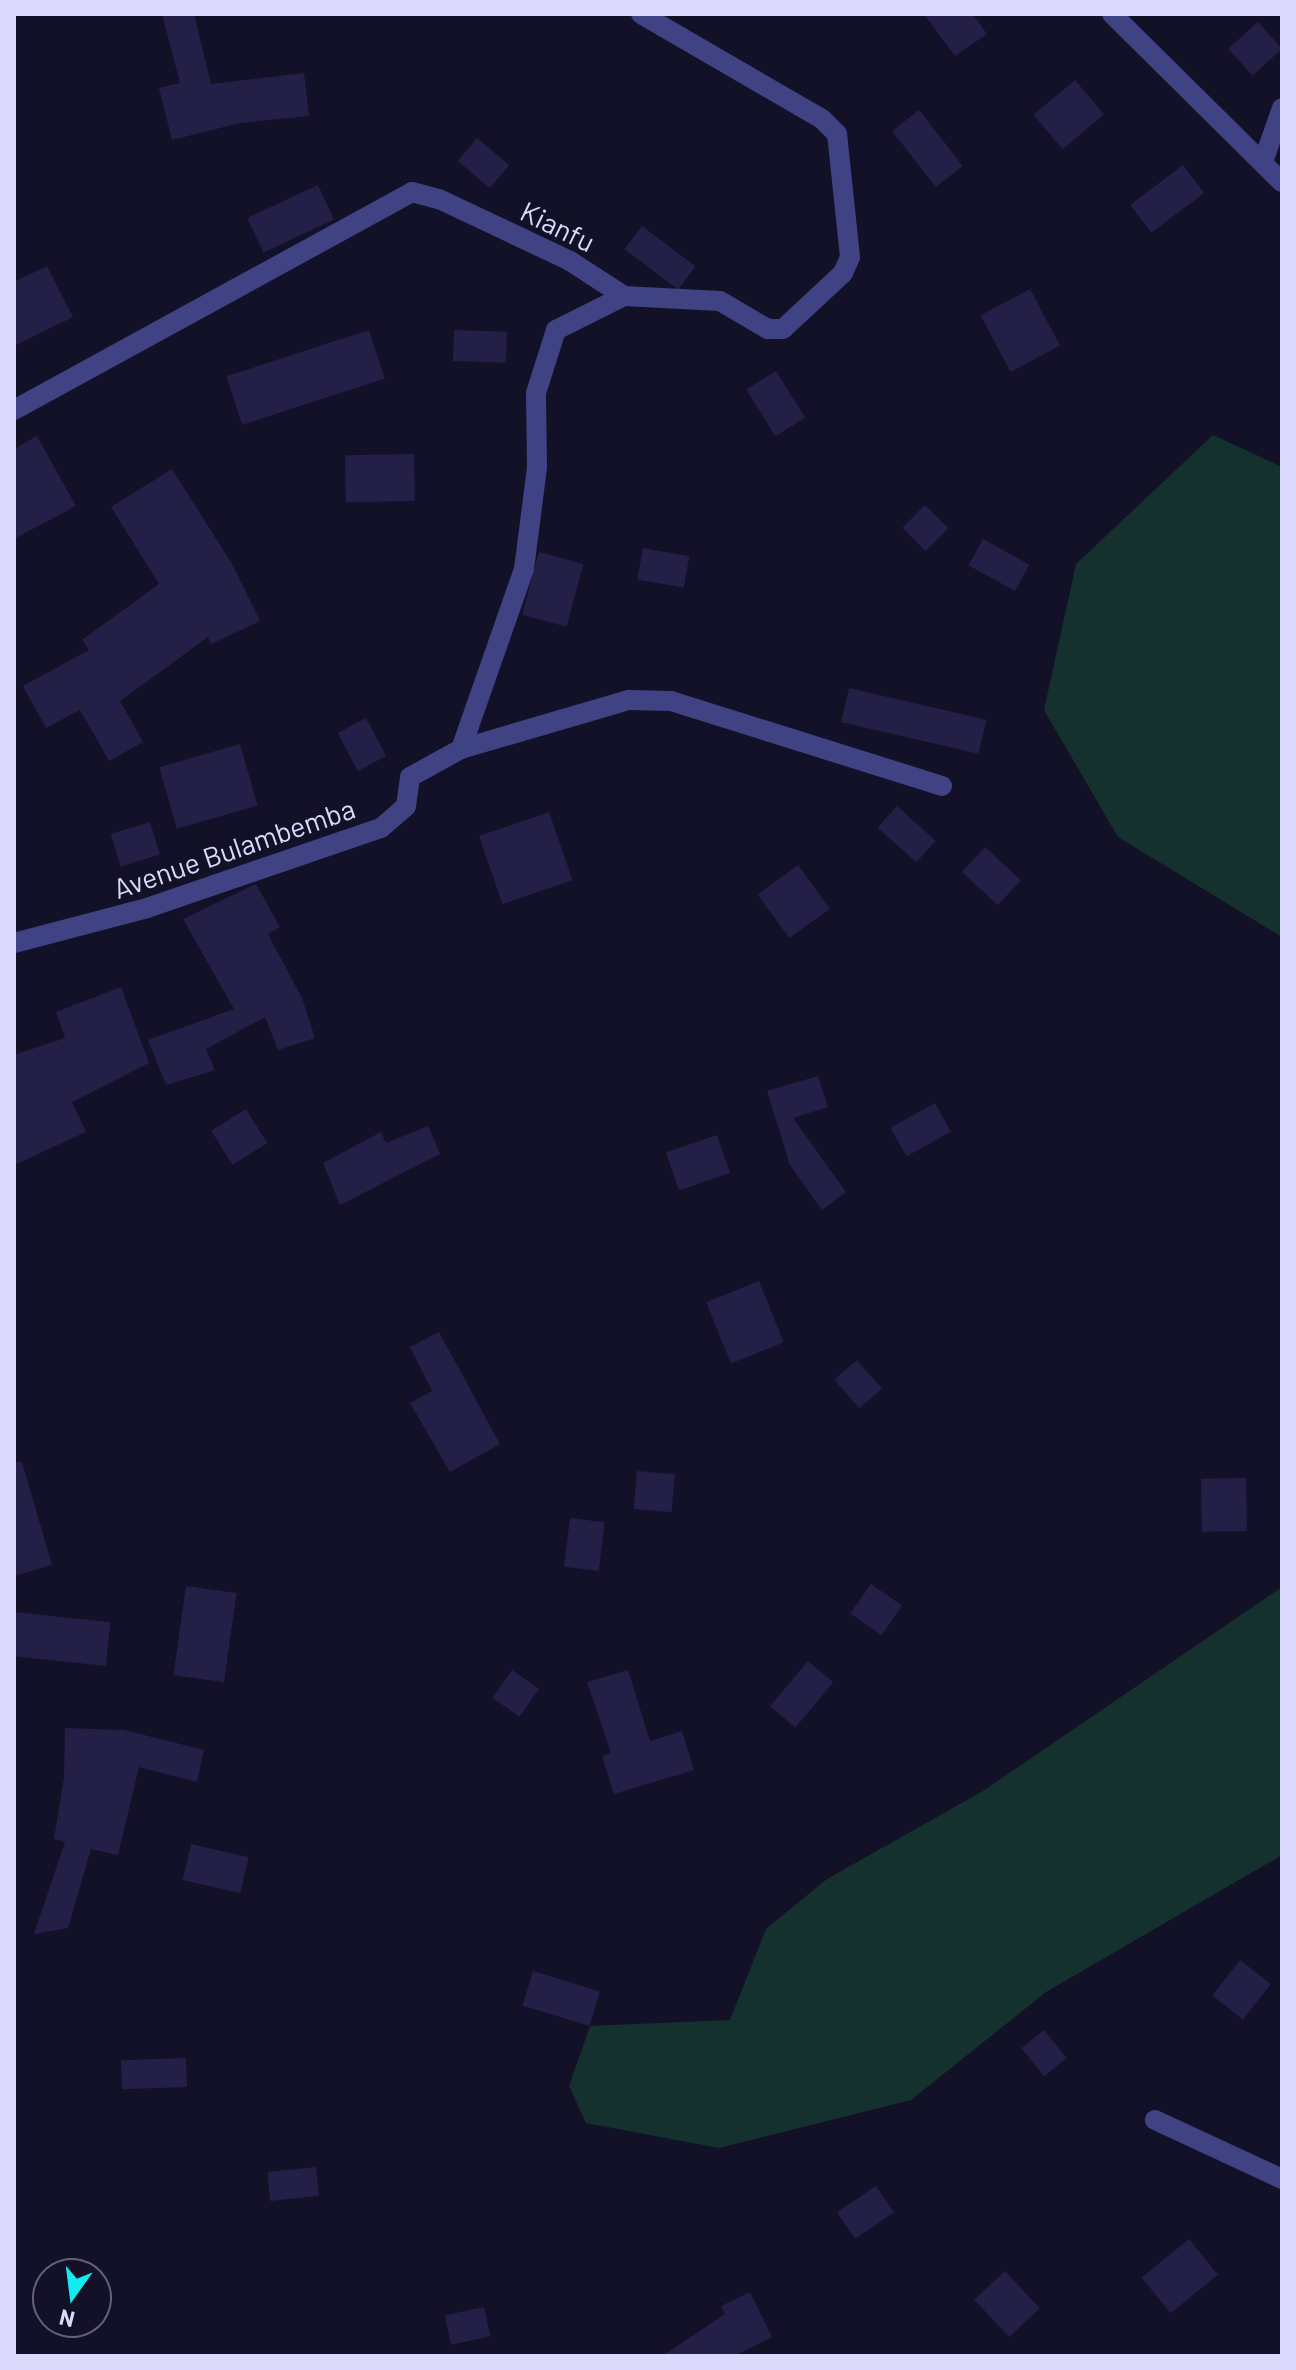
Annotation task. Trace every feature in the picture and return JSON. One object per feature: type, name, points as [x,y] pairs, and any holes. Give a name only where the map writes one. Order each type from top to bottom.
[{"type":"street","points":[[461,749],[524,569],[537,467],[536,393],[556,330],[624,296],[720,301],[768,329],[783,329],[824,293],[850,257],[837,134],[822,119],[641,14]]},
{"type":"street","points":[[1112,14],[1282,182]]},
{"type":"street","points":[[1263,162],[1282,108]]},
{"type":"street","name":"Kianfu","points":[[14,410],[412,192],[439,199],[570,261],[624,296]]},
{"type":"street","name":"Avenue Bulambemba","points":[[14,943],[147,908],[381,828],[406,806],[410,777],[461,749],[650,697],[942,786]]},
{"type":"street","points":[[1155,2120],[1282,2179]]},
{"type":"green space","points":[[1213,435],[1282,467],[1282,937],[1118,837],[1044,710],[1076,564]]},
{"type":"green space","points":[[1282,1587],[1282,1855],[1046,1992],[911,2100],[719,2148],[586,2123],[569,2086],[590,2026],[730,2020],[766,1929],[827,1879],[983,1791]]},
{"type":"building","points":[[162,14],[194,14],[211,84],[304,73],[309,116],[240,123],[172,140],[159,88],[180,83]]},
{"type":"building","points":[[924,14],[973,14],[987,34],[955,56]]},
{"type":"building","points":[[1258,22],[1282,49],[1252,76],[1228,49]]},
{"type":"building","points":[[1075,80],[1104,114],[1063,149],[1034,115]]},
{"type":"building","points":[[919,110],[963,166],[936,187],[892,131]]},
{"type":"building","points":[[477,138],[509,165],[490,188],[458,161]]},
{"type":"building","points":[[1183,165],[1204,193],[1151,233],[1130,205]]},
{"type":"building","points":[[318,185],[334,219],[263,252],[247,218]]},
{"type":"building","points":[[642,226],[696,266],[678,289],[625,249]]},
{"type":"building","points":[[47,266],[73,317],[14,346],[14,282]]},
{"type":"building","points":[[1030,289],[1060,346],[1011,372],[981,315]]},
{"type":"building","points":[[369,330],[385,379],[242,425],[226,376]]},
{"type":"building","points":[[454,330],[507,332],[506,363],[453,361]]},
{"type":"building","points":[[776,371],[805,418],[775,436],[746,390]]},
{"type":"building","points":[[37,436],[76,506],[14,539],[14,449]]},
{"type":"building","points":[[414,454],[415,501],[346,502],[345,455]]},
{"type":"building","points":[[172,469],[232,564],[260,621],[211,644],[208,637],[120,701],[143,742],[109,761],[80,710],[46,728],[23,686],[89,650],[82,640],[159,584],[111,507]]},
{"type":"building","points":[[925,505],[948,528],[926,551],[902,528]]},
{"type":"building","points":[[983,539],[1029,565],[1015,591],[968,565]]},
{"type":"building","points":[[643,548],[689,556],[684,588],[637,580]]},
{"type":"building","points":[[539,552],[583,564],[567,627],[522,615]]},
{"type":"building","points":[[849,688],[986,720],[979,754],[841,722]]},
{"type":"building","points":[[366,718],[386,756],[358,771],[338,733]]},
{"type":"building","points":[[240,744],[258,806],[177,829],[159,767]]},
{"type":"building","points":[[897,806],[936,841],[916,862],[878,828]]},
{"type":"building","points":[[549,812],[572,880],[502,904],[479,836]]},
{"type":"building","points":[[150,822],[160,855],[121,867],[111,834]]},
{"type":"building","points":[[985,847],[1021,880],[998,905],[962,872]]},
{"type":"building","points":[[798,865],[830,909],[789,938],[758,894]]},
{"type":"building","points":[[256,884],[280,927],[268,934],[302,998],[315,1038],[278,1050],[265,1017],[206,1049],[215,1070],[166,1085],[148,1040],[234,1009],[183,919]]},
{"type":"building","points":[[121,987],[149,1063],[72,1102],[86,1132],[14,1165],[14,1055],[65,1038],[56,1012]]},
{"type":"building","points":[[818,1076],[828,1107],[793,1118],[846,1192],[822,1210],[790,1165],[767,1091]]},
{"type":"building","points":[[935,1103],[951,1132],[906,1157],[890,1128]]},
{"type":"building","points":[[246,1109],[267,1143],[232,1165],[211,1131]]},
{"type":"building","points":[[428,1126],[440,1154],[340,1205],[323,1163],[381,1132],[386,1143]]},
{"type":"building","points":[[717,1135],[730,1173],[679,1190],[666,1153]]},
{"type":"building","points":[[759,1281],[784,1342],[731,1364],[706,1302]]},
{"type":"building","points":[[439,1332],[500,1444],[450,1472],[410,1403],[432,1391],[410,1347]]},
{"type":"building","points":[[857,1360],[882,1389],[859,1408],[834,1380]]},
{"type":"building","points":[[22,1462],[52,1565],[14,1576],[14,1463]]},
{"type":"building","points":[[637,1471],[675,1474],[672,1512],[634,1509]]},
{"type":"building","points":[[1246,1478],[1247,1531],[1202,1532],[1201,1479]]},
{"type":"building","points":[[570,1518],[605,1522],[599,1571],[564,1567]]},
{"type":"building","points":[[871,1584],[902,1606],[881,1635],[850,1613]]},
{"type":"building","points":[[186,1586],[237,1593],[224,1682],[173,1675]]},
{"type":"building","points":[[14,1612],[110,1622],[106,1666],[14,1656]]},
{"type":"building","points":[[808,1661],[833,1682],[795,1727],[770,1706]]},
{"type":"building","points":[[512,1670],[539,1689],[520,1717],[492,1698]]},
{"type":"building","points":[[628,1670],[650,1741],[682,1731],[694,1770],[614,1794],[602,1756],[611,1753],[587,1682]]},
{"type":"building","points":[[65,1728],[124,1730],[204,1750],[197,1782],[139,1767],[118,1855],[91,1849],[68,1928],[34,1934],[65,1842],[54,1839],[64,1778]]},
{"type":"building","points":[[191,1844],[248,1857],[240,1893],[183,1880]]},
{"type":"building","points":[[1240,1960],[1271,1984],[1243,2019],[1212,1995]]},
{"type":"building","points":[[533,1971],[600,1991],[589,2026],[522,2005]]},
{"type":"building","points":[[1044,2030],[1067,2058],[1044,2076],[1021,2048]]},
{"type":"building","points":[[186,2058],[187,2087],[122,2089],[121,2060]]},
{"type":"building","points":[[316,2167],[319,2196],[270,2201],[267,2172]]},
{"type":"building","points":[[876,2186],[894,2213],[855,2239],[837,2212]]},
{"type":"building","points":[[1189,2239],[1218,2275],[1171,2313],[1142,2277]]},
{"type":"building","points":[[1005,2271],[1040,2308],[1009,2337],[974,2300]]},
{"type":"building","points":[[750,2292],[772,2337],[734,2356],[662,2356],[725,2314],[721,2306]]},
{"type":"building","points":[[484,2307],[490,2336],[451,2345],[445,2315]]}]
